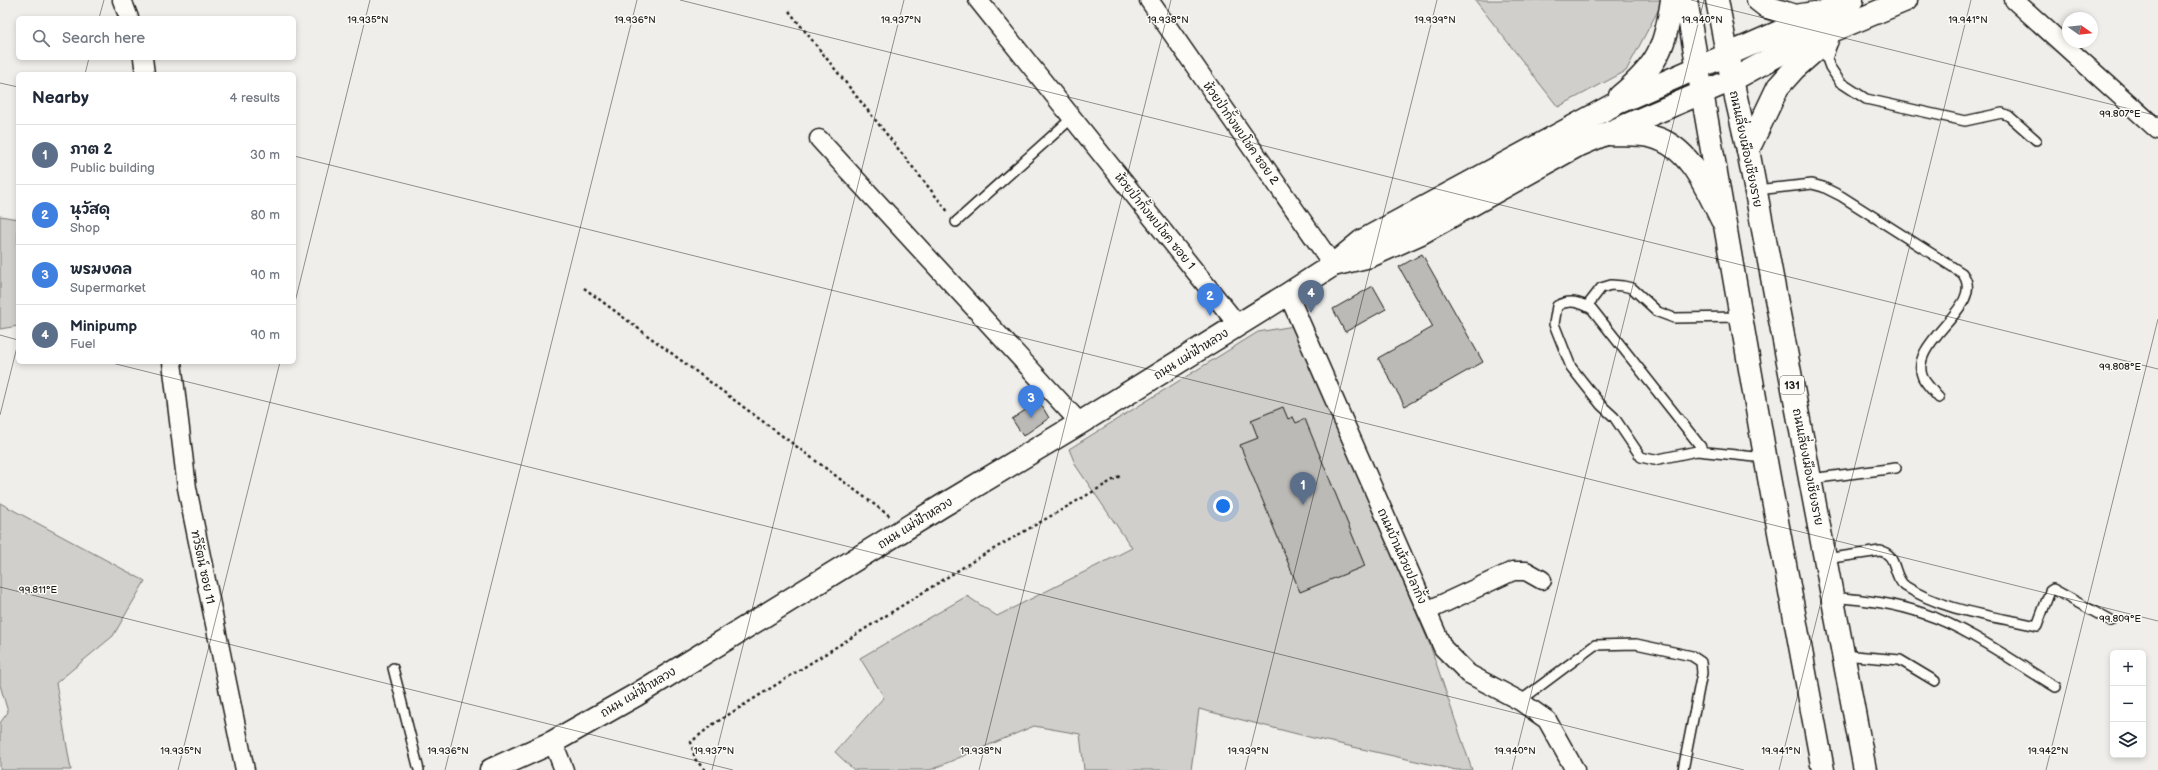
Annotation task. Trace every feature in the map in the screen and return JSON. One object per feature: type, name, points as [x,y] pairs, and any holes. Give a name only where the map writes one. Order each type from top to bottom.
[{"type":"main road","points":[[1599,113],[1635,83],[1654,63],[1666,37],[1672,0]]},
{"type":"main road","points":[[1686,0],[1765,458],[1823,770]]},
{"type":"main road","name":"ถนนเลี่ยงเมืองเชียงราย","points":[[1717,0],[1732,80],[1756,190],[1865,770]]},
{"type":"main road","points":[[1758,0],[1767,7],[1795,16],[1835,19]]},
{"type":"main road","points":[[1748,150],[1778,87],[1852,0]]},
{"type":"main road","points":[[1333,265],[1362,241],[1599,113],[1728,55],[1835,19],[1906,0]]},
{"type":"main road","points":[[1333,265],[1370,256],[1421,233],[1575,147],[1732,80],[1791,48],[1835,19]]},
{"type":"main road","points":[[1605,134],[1651,136],[1669,142],[1687,159],[1695,170],[1726,228]]},
{"type":"main road","name":"ถนน แม่ฟ้าหลวง","points":[[491,770],[553,742],[636,695],[906,528],[1080,423],[1333,265]]},
{"type":"street","points":[[122,0],[128,16]]},
{"type":"street","name":"ห้วยป่ากั้งพบโชค ซอย 1","points":[[978,0],[1238,325]]},
{"type":"street","name":"ห้วยป่ากั้งพบโชค ซอย 2","points":[[1149,0],[1333,265]]},
{"type":"street","points":[[2014,0],[2158,130]]},
{"type":"street","points":[[143,60],[145,72]]},
{"type":"street","points":[[819,139],[1080,423]]},
{"type":"street","name":"ถนนบ้านห้วยปลากั้ง","points":[[1288,294],[1443,648],[1469,674],[1520,700],[1547,720],[1575,770]]},
{"type":"street","name":"ทวีรัตน์ ซอย 11","points":[[172,364],[187,488],[245,770]]},
{"type":"street","points":[[1427,611],[1513,571],[1526,571],[1542,580]]},
{"type":"street","points":[[553,742],[564,770]]},
{"type":"lane","points":[[1835,19],[1827,59],[1830,67],[1840,82],[1857,94],[1866,98],[1919,109],[1954,120],[1965,121],[2002,113],[2009,116],[2036,140]]},
{"type":"lane","points":[[956,222],[1072,118]]},
{"type":"lane","points":[[1756,190],[1812,184],[1823,187],[1841,196],[1962,273],[1967,278],[1969,287],[1966,298],[1925,353],[1922,365],[1923,378],[1939,398]]},
{"type":"lane","points":[[1586,306],[1601,288],[1611,285],[1632,288],[1658,312],[1674,318],[1741,317]]},
{"type":"lane","points":[[1705,452],[1592,308],[1581,303],[1565,302],[1557,306],[1554,324],[1571,367],[1601,406],[1614,417],[1641,457],[1654,460],[1689,452],[1705,452],[1765,458]]},
{"type":"lane","points":[[1810,479],[1896,468]]},
{"type":"lane","points":[[1825,559],[1880,551],[1887,552],[1891,557],[1898,576],[1904,585],[1952,607],[2037,626],[2050,591],[2053,589],[2111,621]]},
{"type":"lane","points":[[1832,597],[1883,602],[1927,614],[1957,628],[2056,687]]},
{"type":"lane","points":[[1520,700],[1595,645],[1636,644],[1692,656],[1701,662],[1702,673],[1683,770]]},
{"type":"lane","points":[[1843,655],[1900,660],[1935,681]]},
{"type":"lane","points":[[393,668],[419,770]]},
{"type":"path","points":[[789,11],[956,222]]},
{"type":"path","points":[[584,288],[906,528]]},
{"type":"path","points":[[705,770],[695,759],[691,742],[712,725],[973,561],[1120,476]]},
{"type":"shaded area","points":[[1475,0],[1661,0],[1662,3],[1626,71],[1558,107]]},
{"type":"shaded area","points":[[0,216],[16,219],[16,326],[0,329]]},
{"type":"shaded area","points":[[1294,326],[1430,645],[1472,770],[1456,770],[1313,738],[1199,709],[1191,770],[1084,770],[1080,734],[1034,726],[930,770],[854,770],[835,752],[884,697],[860,658],[967,596],[997,616],[1132,548],[1076,466],[1069,449],[1258,332]]},
{"type":"shaded area","points":[[0,503],[145,581],[113,636],[56,683],[71,770],[0,770],[0,723],[8,712],[0,685]]},
{"type":"building","points":[[1422,254],[1483,362],[1405,406],[1378,358],[1433,327],[1399,267]]},
{"type":"building","points":[[1373,286],[1386,309],[1345,332],[1333,309]]},
{"type":"building","points":[[1039,401],[1049,418],[1023,436],[1012,419]]},
{"type":"building","points":[[1283,407],[1288,419],[1293,417],[1296,423],[1305,419],[1365,566],[1300,592],[1240,445],[1258,438],[1251,420]]},
{"type":"place","name":"Minipump","points":[[1311,313]]},
{"type":"place","name":"นุวัสดุ","points":[[1210,316]]},
{"type":"place","name":"พรมงคล","points":[[1031,418]]},
{"type":"place","name":"ภาต 2","points":[[1303,505]]}]
